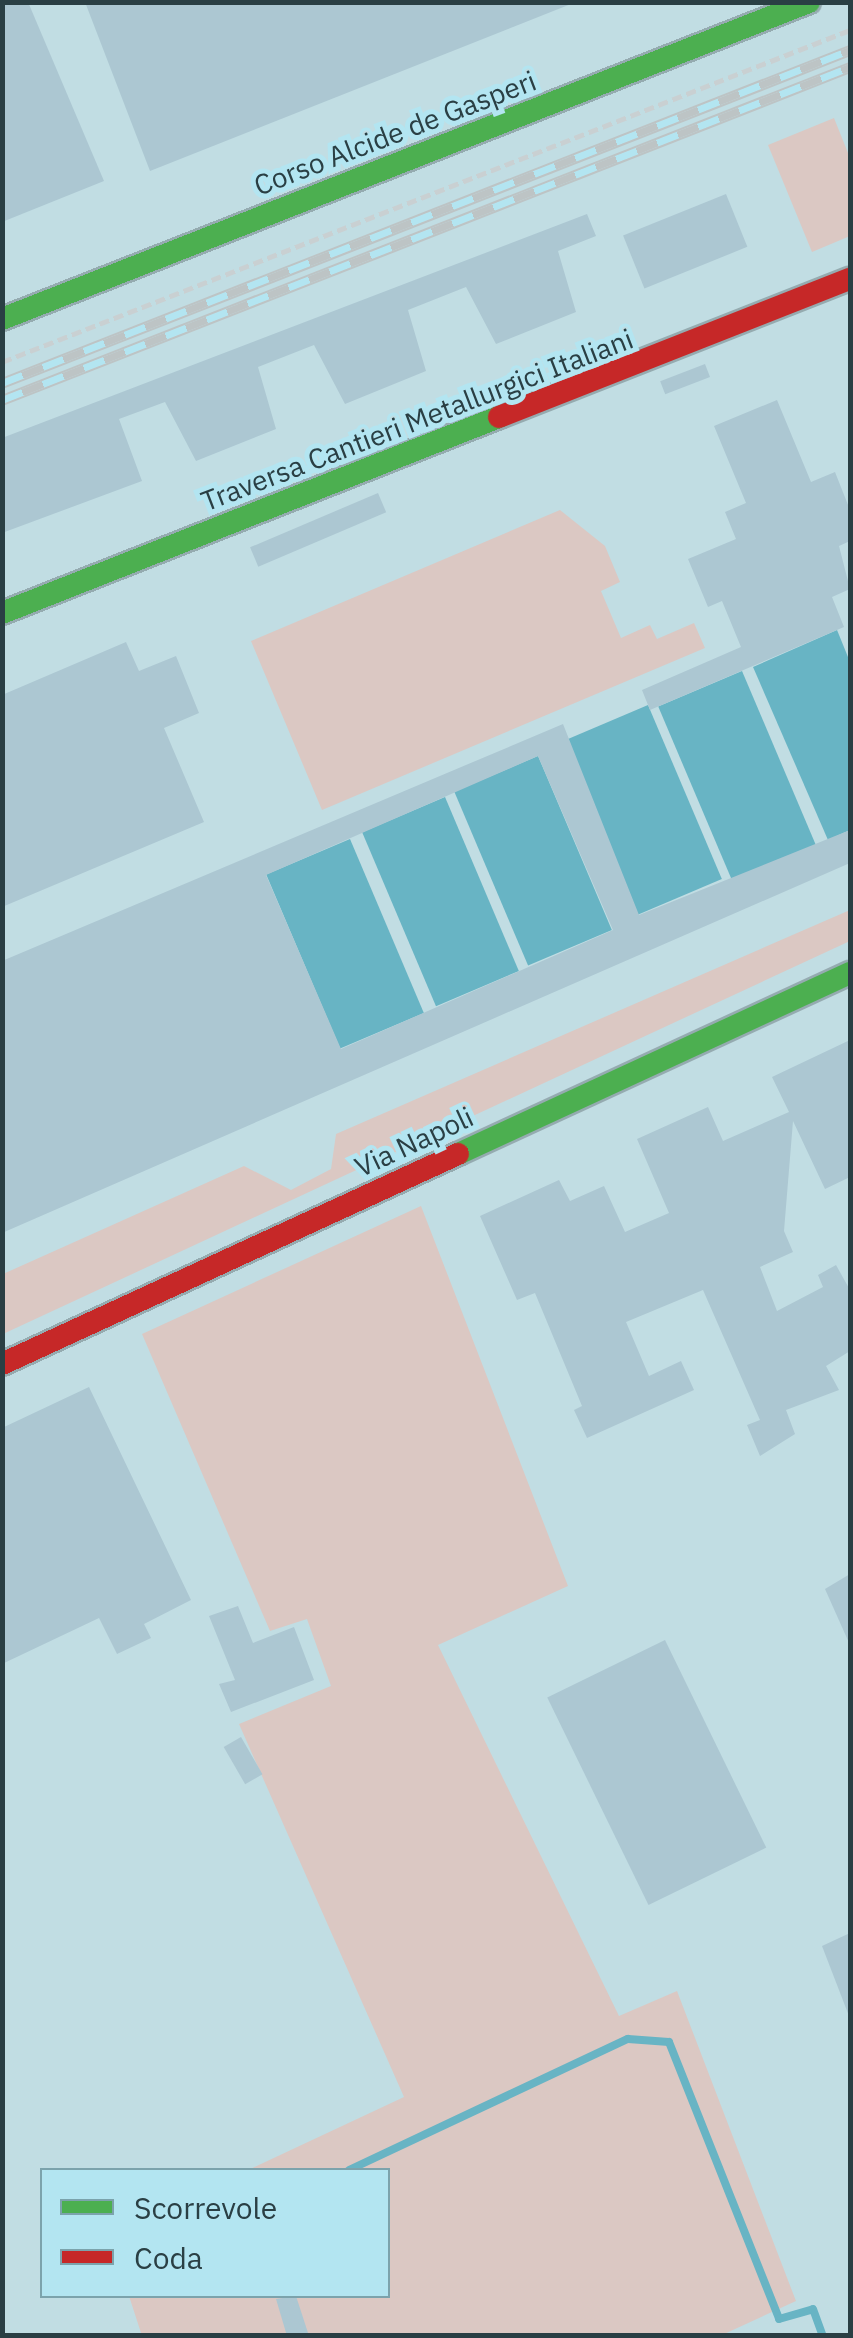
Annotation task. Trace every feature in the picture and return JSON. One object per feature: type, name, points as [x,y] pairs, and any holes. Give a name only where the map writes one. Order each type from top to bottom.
[{"type":"street","name":"Corso Alcide de Gasperi","points":[[2,318],[809,2]]},
{"type":"street","name":"Traversa Cantieri Metallurgici Italiani","points":[[2,613],[850,279]]},
{"type":"street","name":"Via Napoli","points":[[2,1364],[850,973]]},
{"type":"path","points":[[2,362],[850,30]]},
{"type":"shaded area","points":[[834,118],[850,158],[850,236],[812,252],[768,145]]},
{"type":"shaded area","points":[[560,510],[605,546],[620,582],[601,591],[621,638],[650,625],[657,639],[694,623],[705,648],[322,810],[251,641]]},
{"type":"shaded area","points":[[850,910],[850,941],[3,1334],[3,1274],[244,1166],[291,1190],[331,1169],[336,1134]]},
{"type":"shaded area","points":[[421,1206],[568,1586],[438,1645],[619,2016],[677,1991],[796,2301],[722,2335],[142,2336],[130,2298],[390,2298],[390,2168],[252,2168],[404,2097],[239,1724],[331,1686],[307,1619],[270,1631],[142,1334]]},
{"type":"water","points":[[837,630],[850,662],[850,830],[828,840],[753,667]]},
{"type":"water","points":[[742,671],[816,845],[732,881],[658,707]]},
{"type":"water","points":[[648,705],[722,879],[637,915],[563,741]]},
{"type":"water","points":[[538,756],[612,930],[528,966],[454,792]]},
{"type":"water","points":[[445,797],[519,971],[436,1006],[362,832]]},
{"type":"water","points":[[350,839],[424,1013],[340,1049],[266,875]]},
{"type":"building","points":[[2,2],[28,2],[104,181],[2,222]]},
{"type":"building","points":[[85,2],[571,2],[571,4],[150,171]]},
{"type":"building","points":[[726,194],[747,247],[644,288],[623,236]]},
{"type":"building","points":[[587,214],[596,236],[558,251],[576,312],[496,344],[466,287],[408,310],[426,371],[345,404],[314,345],[258,367],[276,429],[196,461],[165,402],[119,419],[142,481],[2,533],[2,438]]},
{"type":"building","points":[[705,364],[710,377],[665,394],[660,381]]},
{"type":"building","points":[[777,400],[811,482],[835,472],[850,510],[850,541],[839,546],[850,589],[832,597],[844,627],[650,710],[642,690],[741,647],[722,601],[708,607],[688,559],[736,539],[725,512],[746,503],[714,426]]},
{"type":"building","points":[[378,493],[386,512],[258,567],[250,547]]},
{"type":"building","points":[[126,642],[139,671],[176,656],[199,713],[164,728],[204,822],[2,907],[2,695]]},
{"type":"building","points":[[563,724],[639,915],[850,830],[850,863],[2,1233],[2,961]],"holes":[[[538,756],[613,930],[341,1049],[266,875]]]},
{"type":"building","points":[[850,1040],[850,1177],[825,1189],[793,1121],[784,1231],[793,1252],[760,1267],[777,1311],[823,1287],[818,1275],[836,1265],[850,1290],[850,1351],[826,1366],[839,1390],[786,1410],[795,1434],[760,1456],[747,1425],[760,1420],[703,1290],[626,1322],[649,1376],[681,1361],[694,1390],[587,1438],[574,1410],[582,1406],[535,1293],[517,1300],[480,1216],[559,1180],[570,1201],[604,1186],[625,1232],[669,1213],[637,1139],[708,1107],[723,1141],[789,1112],[772,1077]]},
{"type":"building","points":[[89,1387],[191,1600],[144,1624],[151,1638],[117,1654],[99,1618],[2,1664],[2,1428]]},
{"type":"building","points":[[850,1574],[850,1645],[825,1589]]},
{"type":"building","points":[[238,1606],[253,1643],[294,1627],[314,1680],[231,1712],[219,1684],[235,1680],[209,1616]]},
{"type":"building","points":[[665,1640],[766,1848],[649,1905],[547,1697]]},
{"type":"building","points":[[241,1737],[262,1774],[245,1784],[224,1747]]},
{"type":"building","points":[[850,1933],[850,2016],[849,2016],[822,1946]]},
{"type":"building","points":[[297,2298],[309,2336],[287,2336],[276,2299]]},
{"type":"waterway","points":[[353,2168],[628,2039],[669,2042],[779,2319],[813,2309],[823,2336]]},
{"type":"railway","points":[[2,383],[850,50]]},
{"type":"railway","points":[[2,400],[850,67]]},
{"type":"traffic: fast","points":[[2,319],[809,2]]},
{"type":"traffic: fast","points":[[2,613],[499,417]]},
{"type":"traffic: fast","points":[[458,1154],[850,973]]},
{"type":"traffic: jam","points":[[499,417],[850,279]]},
{"type":"traffic: jam","points":[[2,1364],[458,1154]]}]
